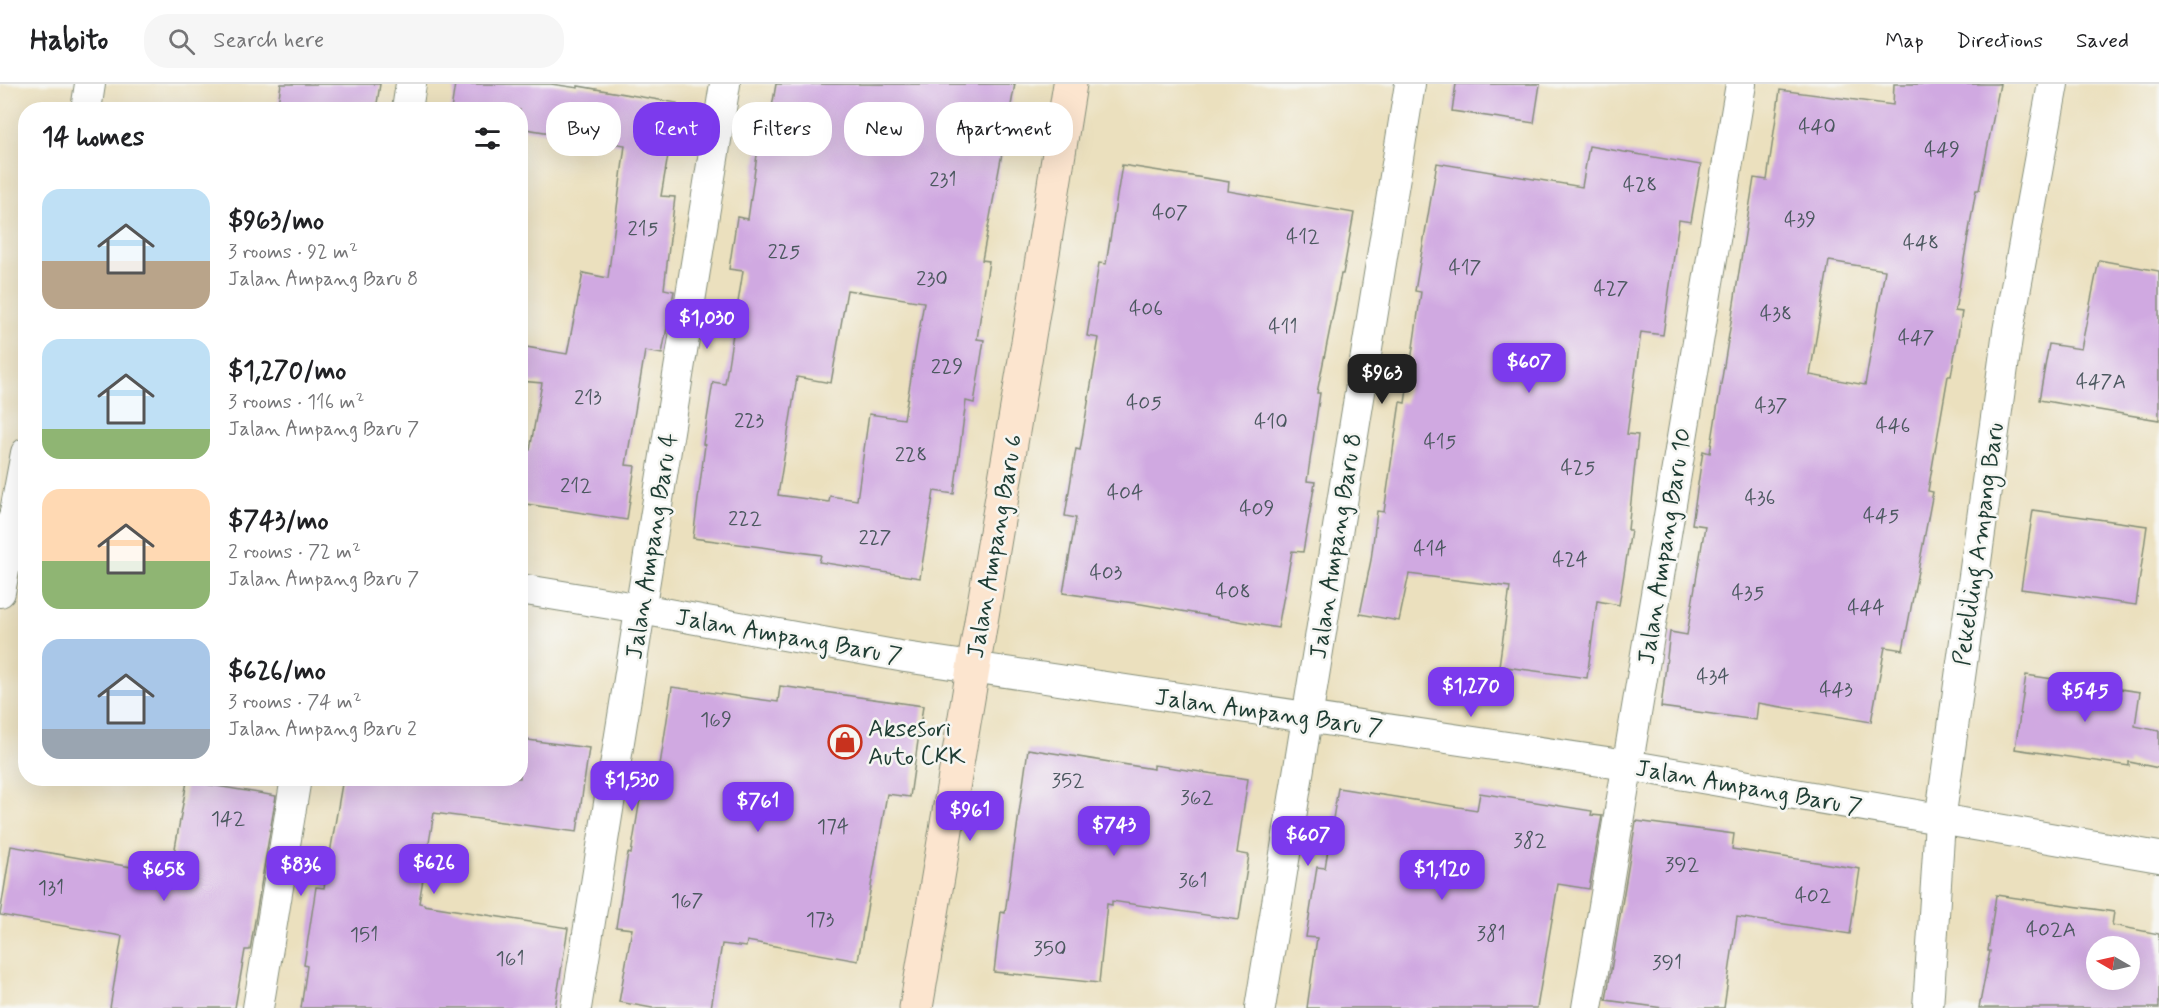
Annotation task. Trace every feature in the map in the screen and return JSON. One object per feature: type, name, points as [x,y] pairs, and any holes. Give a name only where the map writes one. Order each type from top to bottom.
[{"type":"main road","name":"Jalan Ampang Baru 6","points":[[916,1008],[1070,84]]},
{"type":"street","points":[[87,102],[90,84]]},
{"type":"street","points":[[408,102],[411,84]]},
{"type":"street","name":"Jalan Ampang Baru 4","points":[[576,1008],[725,84]]},
{"type":"street","name":"Jalan Ampang Baru 8","points":[[1260,1008],[1410,84]]},
{"type":"street","name":"Jalan Ampang Baru 10","points":[[1587,1008],[1741,84]]},
{"type":"street","name":"Pekeliling Ampang Baru","points":[[1929,1008],[1940,821],[2008,331],[2053,84]]},
{"type":"street","points":[[0,592],[18,486]]},
{"type":"street","name":"Jalan Ampang Baru 7","points":[[528,590],[973,668],[1628,765],[1940,821],[2159,857]]},
{"type":"street","points":[[258,1008],[295,786]]},
{"type":"building","points":[[281,84],[380,84],[377,102],[278,102]]},
{"type":"building","points":[[455,84],[551,84],[578,88],[578,86],[671,102],[633,102],[633,156],[668,156],[661,196],[675,197],[664,289],[674,291],[662,354],[645,351],[626,465],[635,466],[627,520],[528,504],[528,450],[530,450],[542,383],[528,382],[528,347],[567,354],[583,273],[608,278],[625,145],[621,144],[621,102],[546,102],[546,132],[528,129],[528,102],[452,102]]},
{"type":"building","points":[[776,84],[1015,84],[1012,102],[936,102],[936,156],[1002,156],[982,260],[989,261],[977,339],[984,340],[974,403],[966,401],[954,494],[934,491],[920,578],[819,562],[821,555],[693,538],[705,445],[703,444],[713,382],[725,384],[743,271],[729,269],[737,217],[748,219],[757,156],[832,156],[832,102],[773,102]],"holes":[[[847,290],[924,302],[904,419],[869,414],[857,500],[830,496],[829,502],[778,495],[797,377],[831,383]]]},
{"type":"building","points":[[1456,84],[1540,84],[1534,123],[1452,111]]},
{"type":"building","points":[[1894,84],[2000,84],[1979,190],[1976,190],[1955,311],[1962,312],[1951,376],[1948,376],[1928,491],[1933,492],[1903,650],[1885,647],[1871,722],[1758,703],[1756,720],[1661,707],[1670,632],[1687,635],[1705,526],[1692,524],[1703,451],[1710,453],[1754,178],[1767,180],[1780,90],[1893,105]],"holes":[[[1829,261],[1885,270],[1865,385],[1810,375]]]},
{"type":"building","points":[[1589,146],[1701,165],[1691,222],[1679,220],[1663,335],[1641,332],[1627,434],[1638,435],[1628,530],[1631,530],[1619,605],[1597,601],[1587,678],[1499,666],[1510,587],[1409,574],[1399,621],[1360,614],[1371,560],[1377,511],[1384,512],[1400,402],[1405,403],[1421,292],[1415,291],[1437,163],[1582,187]]},
{"type":"building","points":[[1122,165],[1229,182],[1228,191],[1354,213],[1317,393],[1320,393],[1307,481],[1315,482],[1303,552],[1292,551],[1278,628],[1063,593],[1076,518],[1065,516],[1076,449],[1080,450],[1099,338],[1087,336],[1099,263],[1106,264]]},
{"type":"building","points":[[2099,260],[2159,271],[2159,420],[2039,400],[2049,344],[2081,349]]},
{"type":"building","points":[[2033,510],[2147,526],[2136,605],[2021,589]]},
{"type":"building","points":[[2026,675],[2140,692],[2135,726],[2159,731],[2159,768],[2129,762],[2129,766],[2015,749]]},
{"type":"building","points":[[780,686],[923,706],[910,797],[887,794],[858,961],[747,941],[746,947],[722,944],[711,1008],[652,1008],[619,1002],[632,929],[616,927],[628,853],[631,854],[644,775],[658,778],[672,687],[778,702]]},
{"type":"building","points":[[528,740],[589,748],[577,832],[434,813],[419,903],[568,928],[555,1008],[301,1008],[307,966],[304,965],[316,887],[324,888],[342,786],[528,786]]},
{"type":"building","points":[[1028,749],[1154,769],[1154,765],[1248,779],[1237,853],[1249,855],[1239,920],[1112,901],[1112,905],[1107,904],[1099,983],[994,972],[1001,912],[1005,913]]},
{"type":"building","points":[[186,786],[217,786],[276,796],[250,950],[245,950],[235,1008],[110,1008],[122,936],[0,915],[11,846],[149,870],[150,861],[172,865]]},
{"type":"building","points":[[1338,788],[1477,810],[1480,793],[1592,811],[1591,815],[1602,816],[1589,889],[1558,884],[1537,1008],[1307,1008],[1317,938],[1306,937],[1317,867],[1325,868]]},
{"type":"building","points":[[1636,821],[1734,834],[1732,849],[1860,869],[1850,934],[1737,917],[1724,1008],[1663,1008],[1606,1000]]},
{"type":"building","points":[[1996,895],[2114,912],[2112,925],[2159,934],[2159,1008],[1979,1008],[1990,951],[1988,951]]},
{"type":"place","name":"Aksesori Auto CKK","points":[[845,742]]}]
